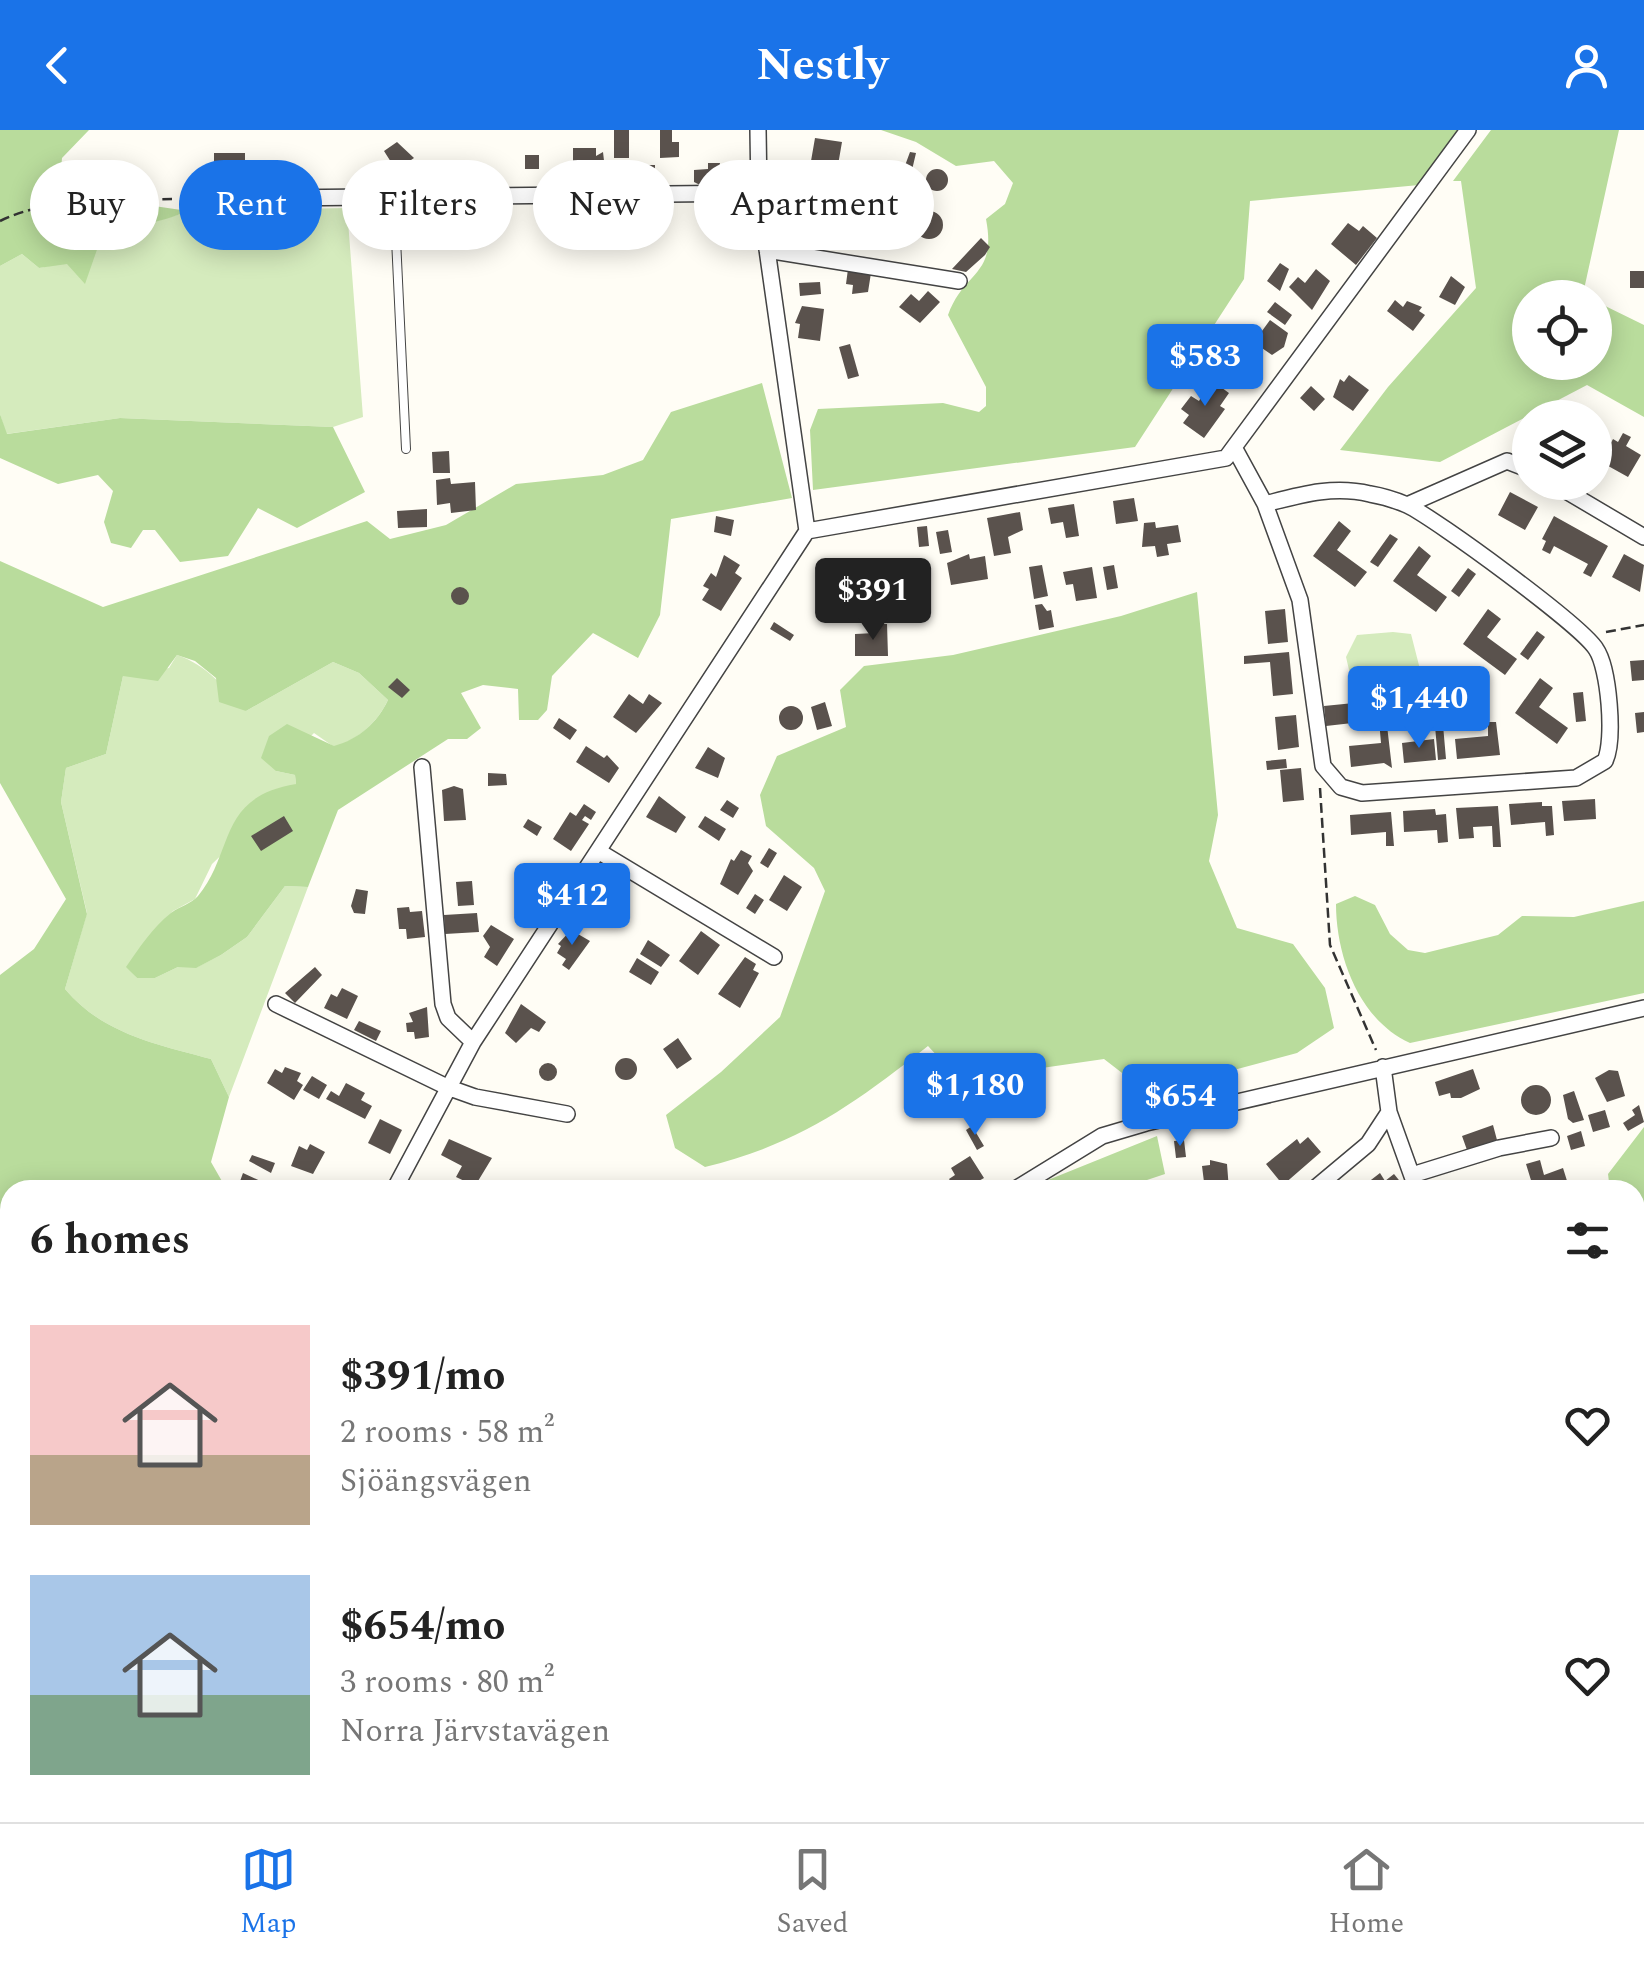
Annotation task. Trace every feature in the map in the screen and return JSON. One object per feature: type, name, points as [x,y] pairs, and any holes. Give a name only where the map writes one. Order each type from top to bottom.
[{"type":"street","points":[[758,130],[758,160]]},
{"type":"street","points":[[807,531],[1215,462],[1235,448],[1468,130]]},
{"type":"street","points":[[513,196],[694,194]]},
{"type":"street","points":[[399,1180],[473,1042],[807,531],[767,250],[959,281]]},
{"type":"street","points":[[1235,448],[1264,504],[1300,600],[1323,766],[1342,787],[1362,792],[1576,778],[1591,773],[1605,761],[1611,739],[1604,670],[1597,650],[1585,636],[1407,505],[1370,494],[1330,489],[1264,504]]},
{"type":"street","points":[[1407,505],[1507,461],[1512,463]]},
{"type":"street","points":[[1581,500],[1644,537]]},
{"type":"street","points":[[422,767],[443,1004],[448,1018],[473,1042]]},
{"type":"street","points":[[598,851],[774,957]]},
{"type":"street","points":[[276,1004],[446,1087],[475,1097],[567,1114]]},
{"type":"street","points":[[1030,1180],[1102,1136],[1644,1008]]},
{"type":"street","points":[[1383,1067],[1390,1112],[1413,1180]]},
{"type":"street","points":[[1325,1180],[1368,1144],[1390,1112]]},
{"type":"street","points":[[1421,1180],[1499,1148],[1550,1138]]},
{"type":"lane","points":[[397,250],[406,449]]},
{"type":"path","points":[[0,221],[18,212],[81,201],[179,199]]},
{"type":"path","points":[[1585,636],[1644,625]]},
{"type":"path","points":[[1323,766],[1320,790],[1330,945],[1383,1067]]},
{"type":"green space","points":[[0,130],[89,130],[62,160],[30,160],[30,250],[97,250],[85,284],[67,264],[39,268],[22,254],[0,266]]},
{"type":"green space","points":[[881,130],[1459,130],[1419,185],[1250,201],[1244,279],[1135,447],[813,490],[810,430],[818,409],[943,403],[979,412],[986,406],[986,387],[948,315],[983,263],[988,238],[986,219],[1005,204],[1013,183],[994,161],[956,166],[916,142]]},
{"type":"green space","points":[[1491,130],[1619,130],[1586,280],[1512,280],[1512,380],[1612,380],[1612,309],[1644,325],[1644,417],[1587,385],[1558,400],[1512,400],[1512,424],[1440,462],[1340,450],[1388,387],[1476,288],[1461,181],[1453,181]]},
{"type":"green space","points":[[159,207],[179,210],[179,214],[159,221]]},
{"type":"green space","points":[[322,208],[342,208],[342,250],[350,250],[363,417],[333,427],[120,418],[6,434],[0,414],[0,266],[22,254],[39,268],[82,250],[159,250],[159,220],[179,214],[179,250],[322,250]]},
{"type":"green space","points":[[762,383],[792,498],[671,519],[660,615],[638,658],[593,633],[552,676],[547,710],[538,720],[519,720],[518,689],[483,685],[461,693],[481,728],[467,739],[448,739],[338,810],[308,887],[285,886],[247,937],[196,968],[178,967],[155,978],[137,978],[126,967],[158,925],[198,896],[210,879],[240,813],[271,791],[296,784],[295,775],[276,771],[261,758],[269,736],[287,724],[334,746],[366,729],[388,700],[359,673],[333,662],[246,711],[219,702],[216,678],[195,661],[177,655],[158,681],[123,676],[106,754],[66,768],[61,802],[87,914],[65,989],[113,1027],[211,1059],[229,1097],[211,1162],[221,1180],[0,1180],[0,975],[34,949],[66,899],[0,783],[0,561],[103,607],[367,521],[390,539],[446,525],[516,484],[603,475],[643,460],[671,412]]},
{"type":"green space","points":[[0,414],[7,434],[120,418],[333,427],[365,492],[297,528],[258,508],[228,556],[180,562],[155,530],[143,530],[131,548],[111,543],[104,522],[113,491],[98,475],[58,484],[0,458]]},
{"type":"green space","points":[[1197,592],[1218,815],[1209,861],[1237,928],[1293,944],[1325,988],[1334,1028],[1297,1053],[1148,1093],[1104,1059],[1028,1070],[969,1113],[953,1073],[928,1046],[824,1120],[769,1147],[705,1167],[675,1148],[666,1115],[721,1072],[780,1017],[825,891],[814,868],[766,826],[760,795],[777,756],[846,727],[840,690],[864,666],[953,655],[1121,616]]},
{"type":"green space","points":[[1411,634],[1423,681],[1390,695],[1354,691],[1346,657],[1357,635]]},
{"type":"green space","points":[[177,655],[206,671],[246,711],[333,662],[359,673],[388,700],[373,723],[359,735],[334,747],[314,733],[276,771],[295,775],[296,784],[212,864],[195,899],[173,911],[127,967],[137,978],[155,978],[178,967],[197,967],[247,937],[285,886],[308,887],[229,1097],[211,1059],[113,1027],[65,989],[87,913],[61,802],[66,768],[106,754],[123,676],[169,668]]},
{"type":"green space","points":[[1355,896],[1375,905],[1390,934],[1408,950],[1425,953],[1498,935],[1522,916],[1574,917],[1644,901],[1644,993],[1410,1043],[1377,1019],[1364,1003],[1346,965],[1336,904]]},
{"type":"green space","points":[[1644,1127],[1644,1180],[1609,1180],[1608,1174]]},
{"type":"green space","points":[[1157,1136],[1165,1174],[1147,1180],[1048,1180]]},
{"type":"building","points":[[614,130],[629,130],[629,158],[614,158]]},
{"type":"building","points":[[660,130],[672,130],[672,142],[679,142],[679,157],[660,158]]},
{"type":"building","points":[[815,138],[842,142],[839,160],[811,160]]},
{"type":"building","points":[[397,142],[414,158],[390,160],[384,151]]},
{"type":"building","points":[[573,148],[596,148],[596,156],[603,152],[604,160],[573,160]]},
{"type":"building","points":[[214,153],[245,153],[245,160],[214,160]]},
{"type":"building","points":[[525,155],[539,155],[539,160],[533,160],[533,169],[525,169]]},
{"type":"building","points":[[934,170],[947,176],[945,188],[934,190]]},
{"type":"building","points":[[934,213],[941,220],[939,235],[934,237]]},
{"type":"building","points":[[1348,223],[1359,231],[1363,226],[1377,238],[1356,265],[1331,244]]},
{"type":"building","points":[[981,238],[990,247],[985,255],[966,272],[952,269]]},
{"type":"building","points":[[1280,263],[1289,269],[1280,291],[1267,281]]},
{"type":"building","points":[[848,269],[871,273],[868,292],[852,294],[853,285],[846,284]]},
{"type":"building","points":[[1316,269],[1330,281],[1312,310],[1289,287],[1298,277],[1305,283]]},
{"type":"building","points":[[1630,271],[1644,271],[1644,288],[1630,288]]},
{"type":"building","points":[[1451,276],[1465,287],[1455,305],[1439,297]]},
{"type":"building","points":[[820,282],[821,294],[800,296],[799,283]]},
{"type":"building","points":[[928,291],[940,302],[920,323],[899,307],[911,294],[919,301]]},
{"type":"building","points":[[1395,300],[1403,307],[1407,301],[1422,307],[1419,311],[1425,315],[1413,331],[1387,311]]},
{"type":"building","points":[[1275,302],[1292,315],[1285,325],[1267,312]]},
{"type":"building","points":[[802,306],[824,309],[820,341],[798,338],[800,324],[795,323]]},
{"type":"building","points":[[1270,320],[1288,333],[1284,347],[1272,355],[1246,337],[1254,325],[1262,331]]},
{"type":"building","points":[[850,344],[859,376],[848,379],[839,347]]},
{"type":"building","points":[[1349,375],[1369,390],[1353,411],[1333,397],[1340,379],[1344,382]]},
{"type":"building","points":[[1211,380],[1229,393],[1220,406],[1225,409],[1204,438],[1183,423],[1189,415],[1181,409],[1191,396],[1199,401]]},
{"type":"building","points":[[1311,386],[1325,399],[1314,411],[1300,398]]},
{"type":"building","points":[[1623,433],[1631,437],[1626,446],[1641,455],[1628,477],[1612,468],[1612,441],[1618,442]]},
{"type":"building","points":[[449,451],[450,473],[433,473],[432,452]]},
{"type":"building","points":[[450,478],[451,484],[475,482],[476,510],[451,513],[450,503],[437,505],[436,480]]},
{"type":"building","points":[[1510,492],[1512,500],[1525,500],[1538,507],[1525,530],[1498,515]]},
{"type":"building","points":[[1134,498],[1138,521],[1116,524],[1113,501]]},
{"type":"building","points":[[1074,504],[1079,536],[1066,538],[1063,522],[1051,524],[1048,508]]},
{"type":"building","points":[[427,509],[427,527],[398,528],[397,511]]},
{"type":"building","points":[[1020,512],[1023,530],[1008,537],[1011,553],[994,556],[987,518]]},
{"type":"building","points":[[716,516],[734,520],[731,536],[714,532]]},
{"type":"building","points":[[1554,516],[1608,546],[1591,577],[1583,573],[1588,564],[1554,546],[1550,554],[1542,550],[1546,541],[1542,539]]},
{"type":"building","points":[[1339,521],[1351,531],[1337,550],[1367,572],[1355,587],[1313,556]]},
{"type":"building","points":[[1155,522],[1156,528],[1178,525],[1181,542],[1167,544],[1169,555],[1157,557],[1155,546],[1142,547],[1144,523]]},
{"type":"building","points":[[927,526],[929,546],[919,547],[917,527]]},
{"type":"building","points":[[948,530],[952,552],[940,554],[936,532]]},
{"type":"building","points":[[1390,534],[1398,539],[1378,567],[1370,562]]},
{"type":"building","points":[[1419,546],[1431,556],[1417,575],[1447,597],[1436,612],[1393,581]]},
{"type":"building","points":[[969,554],[970,559],[985,556],[988,579],[951,585],[947,563]]},
{"type":"building","points":[[1624,554],[1644,565],[1640,592],[1612,577]]},
{"type":"building","points":[[724,555],[740,565],[735,573],[742,578],[721,611],[702,600],[709,589],[703,586],[711,573],[716,577]]},
{"type":"building","points":[[887,561],[899,573],[887,585],[875,573]]},
{"type":"building","points":[[1042,565],[1048,596],[1034,599],[1029,567]]},
{"type":"building","points":[[1114,565],[1118,588],[1107,590],[1103,567]]},
{"type":"building","points":[[1092,567],[1097,598],[1076,601],[1073,584],[1066,585],[1063,572]]},
{"type":"building","points":[[1468,568],[1476,574],[1459,597],[1451,591]]},
{"type":"building","points":[[856,585],[857,596],[833,600],[831,589]]},
{"type":"building","points":[[460,587],[469,596],[460,605],[451,596]]},
{"type":"building","points":[[1042,604],[1047,611],[1051,610],[1054,627],[1039,630],[1035,605]]},
{"type":"building","points":[[870,607],[871,616],[850,620],[848,610]]},
{"type":"building","points":[[1285,609],[1288,642],[1268,644],[1265,611]]},
{"type":"building","points":[[1488,609],[1501,619],[1487,637],[1517,659],[1505,675],[1463,644]]},
{"type":"building","points":[[774,622],[794,635],[790,641],[770,629]]},
{"type":"building","points":[[874,624],[887,624],[888,656],[855,656],[855,634],[875,633]]},
{"type":"building","points":[[1537,631],[1545,637],[1528,660],[1520,654]]},
{"type":"building","points":[[1289,652],[1293,694],[1273,696],[1270,662],[1244,664],[1244,656]]},
{"type":"building","points":[[1644,660],[1644,680],[1632,681],[1630,661]]},
{"type":"building","points":[[397,678],[410,690],[402,698],[388,687]]},
{"type":"building","points":[[1540,678],[1553,688],[1539,707],[1568,728],[1557,744],[1515,713]]},
{"type":"building","points":[[1583,692],[1586,721],[1576,722],[1573,693]]},
{"type":"building","points":[[629,694],[643,704],[649,694],[662,703],[636,733],[613,717]]},
{"type":"building","points":[[1384,700],[1392,768],[1384,763],[1351,767],[1349,746],[1381,743],[1379,720],[1326,726],[1324,706]]},
{"type":"building","points":[[825,702],[832,726],[817,730],[811,707]]},
{"type":"building","points":[[791,706],[803,718],[791,730],[779,718]]},
{"type":"building","points":[[1644,712],[1644,732],[1637,733],[1635,713]]},
{"type":"building","points":[[1296,715],[1299,747],[1278,750],[1275,717]]},
{"type":"building","points":[[559,718],[577,730],[570,740],[553,728]]},
{"type":"building","points":[[1488,722],[1496,722],[1500,755],[1457,759],[1455,739],[1488,736]]},
{"type":"building","points":[[1443,725],[1446,759],[1438,760],[1435,726]]},
{"type":"building","points":[[1434,739],[1436,760],[1404,763],[1402,743]]},
{"type":"building","points":[[586,746],[604,758],[607,755],[619,768],[609,783],[576,762]]},
{"type":"building","points":[[708,747],[725,758],[718,778],[695,768]]},
{"type":"building","points":[[1286,759],[1287,768],[1267,770],[1266,761]]},
{"type":"building","points":[[1301,768],[1304,800],[1283,802],[1280,770]]},
{"type":"building","points":[[488,773],[506,774],[507,785],[488,786]]},
{"type":"building","points":[[454,786],[463,789],[466,820],[444,821],[442,790]]},
{"type":"building","points":[[659,796],[686,817],[676,833],[646,817]]},
{"type":"building","points":[[1595,799],[1596,819],[1564,821],[1562,801]]},
{"type":"building","points":[[727,800],[739,808],[733,818],[720,810]]},
{"type":"building","points":[[1542,802],[1542,806],[1552,806],[1554,835],[1546,836],[1545,822],[1511,825],[1509,804]]},
{"type":"building","points":[[584,804],[596,812],[591,820],[585,816],[582,820],[589,824],[571,851],[553,839],[570,812],[576,816]]},
{"type":"building","points":[[1498,806],[1501,847],[1493,847],[1492,826],[1473,827],[1474,838],[1459,839],[1456,808]]},
{"type":"building","points":[[1435,809],[1436,815],[1446,814],[1448,842],[1438,843],[1437,830],[1404,832],[1403,811]]},
{"type":"building","points":[[1391,812],[1394,846],[1386,846],[1386,832],[1351,835],[1350,815]]},
{"type":"building","points":[[284,816],[293,831],[261,851],[251,836]]},
{"type":"building","points":[[705,816],[726,829],[719,841],[698,827]]},
{"type":"building","points":[[528,819],[542,827],[537,836],[523,827]]},
{"type":"building","points":[[769,848],[777,853],[768,868],[760,863]]},
{"type":"building","points":[[741,850],[752,856],[748,863],[753,871],[738,895],[720,884],[731,859],[734,861]]},
{"type":"building","points":[[532,871],[550,883],[534,909],[516,897]]},
{"type":"building","points":[[784,875],[802,887],[787,911],[769,900]]},
{"type":"building","points":[[472,881],[474,905],[458,906],[456,882]]},
{"type":"building","points":[[597,882],[626,902],[617,916],[589,903]]},
{"type":"building","points":[[356,889],[368,891],[365,914],[354,913],[351,906]]},
{"type":"building","points":[[755,894],[764,900],[755,914],[746,908]]},
{"type":"building","points":[[409,907],[410,912],[422,911],[425,937],[407,939],[406,929],[399,929],[397,908]]},
{"type":"building","points":[[477,913],[479,932],[445,934],[444,915]]},
{"type":"building","points":[[491,925],[514,939],[497,966],[484,957],[490,947],[483,936]]},
{"type":"building","points":[[571,930],[590,941],[569,970],[562,965],[566,959],[557,953],[561,946],[558,944]]},
{"type":"building","points":[[701,931],[720,945],[698,975],[679,961]]},
{"type":"building","points":[[648,940],[670,955],[661,967],[640,954]]},
{"type":"building","points":[[745,957],[756,964],[753,970],[759,973],[740,1008],[718,994]]},
{"type":"building","points":[[637,958],[659,972],[651,985],[629,972]]},
{"type":"building","points":[[315,967],[322,975],[295,1003],[285,993]]},
{"type":"building","points":[[342,988],[358,996],[347,1019],[324,1008],[331,994],[337,997]]},
{"type":"building","points":[[521,1004],[546,1022],[539,1032],[531,1028],[516,1043],[505,1033]]},
{"type":"building","points":[[427,1007],[429,1037],[415,1039],[414,1032],[407,1032],[406,1023],[413,1022],[409,1013]]},
{"type":"building","points":[[359,1021],[381,1031],[376,1041],[354,1030]]},
{"type":"building","points":[[678,1038],[692,1059],[677,1069],[663,1049]]},
{"type":"building","points":[[622,1058],[630,1058],[637,1069],[630,1080],[622,1080],[615,1073],[615,1065]]},
{"type":"building","points":[[548,1063],[557,1072],[548,1081],[539,1072]]},
{"type":"building","points":[[285,1067],[301,1073],[297,1081],[303,1085],[294,1100],[267,1083],[275,1069],[282,1073]]},
{"type":"building","points":[[1473,1069],[1480,1089],[1461,1098],[1451,1098],[1450,1093],[1439,1096],[1435,1082]]},
{"type":"building","points":[[1609,1070],[1618,1071],[1625,1096],[1607,1102],[1595,1078]]},
{"type":"building","points":[[312,1076],[327,1085],[319,1099],[303,1090]]},
{"type":"building","points":[[346,1083],[365,1093],[361,1100],[372,1106],[365,1119],[326,1099],[331,1091],[339,1096]]},
{"type":"building","points":[[1536,1085],[1547,1089],[1551,1100],[1547,1111],[1536,1115],[1525,1111],[1521,1100],[1525,1089]]},
{"type":"building","points":[[1574,1091],[1584,1120],[1573,1123],[1568,1119],[1563,1095]]},
{"type":"building","points":[[1639,1105],[1644,1122],[1628,1131],[1623,1123],[1635,1115],[1632,1110]]},
{"type":"building","points":[[1605,1110],[1610,1127],[1593,1132],[1588,1115]]},
{"type":"building","points":[[380,1119],[402,1130],[390,1154],[368,1143]]},
{"type":"building","points":[[1493,1125],[1497,1140],[1467,1150],[1462,1136]]},
{"type":"building","points":[[972,1126],[984,1146],[977,1150],[966,1130]]},
{"type":"building","points":[[1581,1131],[1585,1146],[1571,1150],[1567,1136]]},
{"type":"building","points":[[1308,1137],[1321,1152],[1289,1180],[1279,1180],[1266,1164],[1297,1139],[1300,1144]]},
{"type":"building","points":[[449,1139],[492,1158],[479,1180],[462,1180],[456,1177],[462,1166],[441,1155]]},
{"type":"building","points":[[1184,1140],[1186,1157],[1176,1158],[1174,1141]]},
{"type":"building","points":[[310,1144],[325,1152],[313,1174],[291,1166],[299,1146],[307,1150]]},
{"type":"building","points":[[252,1155],[275,1163],[271,1173],[249,1161]]},
{"type":"building","points":[[970,1156],[984,1178],[950,1180],[955,1175],[951,1168]]},
{"type":"building","points":[[1210,1160],[1227,1164],[1228,1180],[1204,1180],[1202,1166],[1210,1165]]},
{"type":"building","points":[[1540,1160],[1544,1175],[1563,1168],[1567,1180],[1531,1180],[1526,1164]]}]
